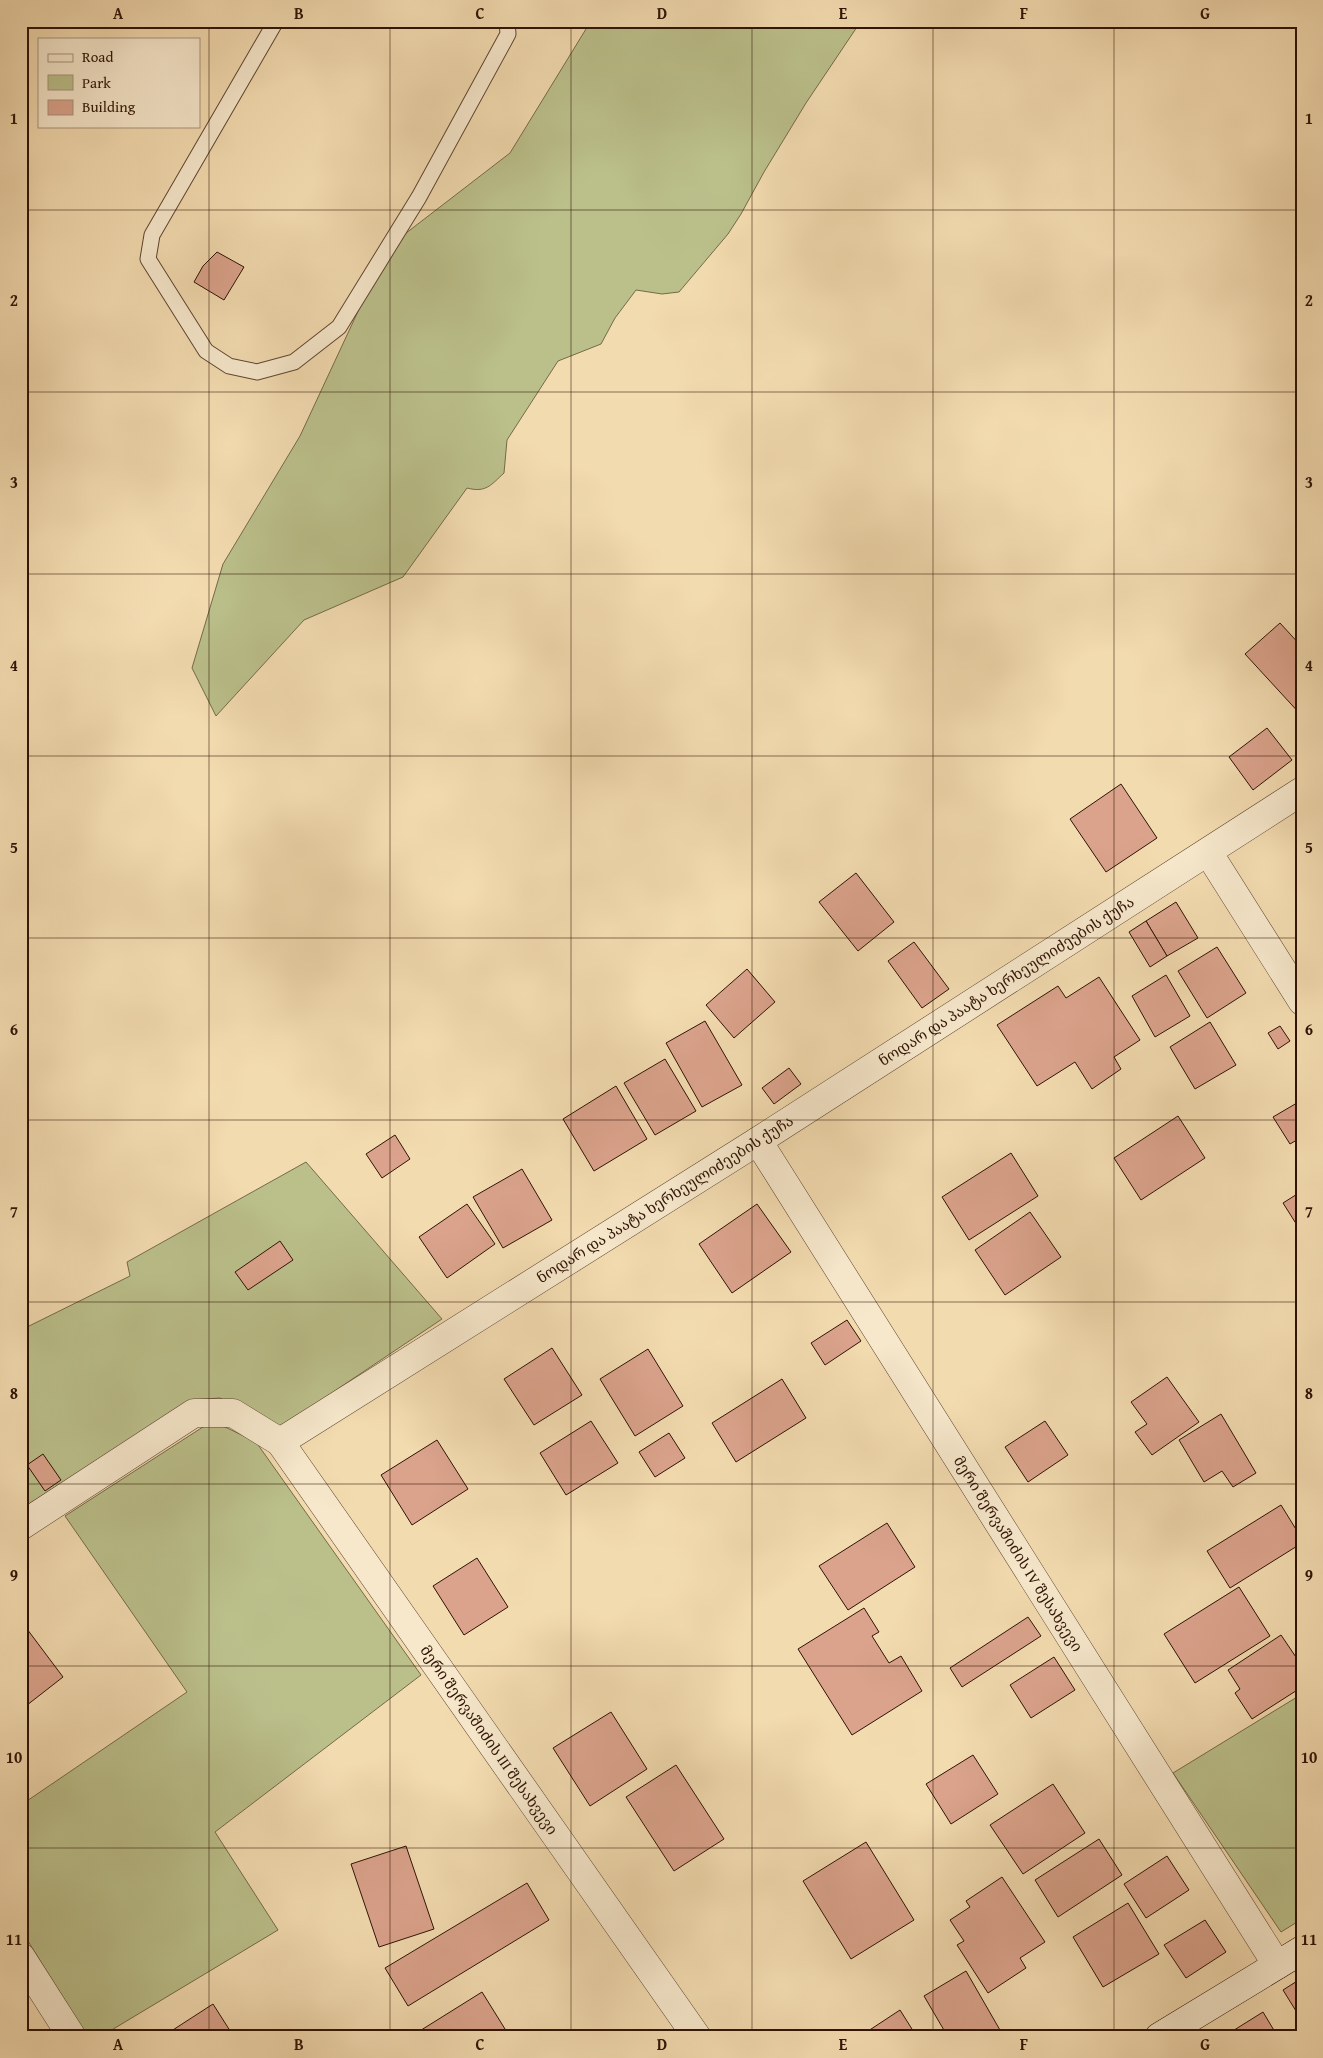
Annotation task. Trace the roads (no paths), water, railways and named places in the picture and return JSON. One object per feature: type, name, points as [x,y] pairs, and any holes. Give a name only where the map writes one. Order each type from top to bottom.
[{"type":"street","name":"ნოდარ და პაატა ხერხეულიძეების ქუჩა","points":[[280,1442],[758,1141],[1302,791]]},
{"type":"street","points":[[1208,852],[1302,1000]]},
{"type":"street","name":"მერი შერვაშიძის IV შესახვევი","points":[[758,1141],[1277,1965]]},
{"type":"street","points":[[21,1526],[194,1413],[233,1413],[280,1442]]},
{"type":"street","name":"მერი შერვაშიძის III შესახვევი","points":[[280,1442],[697,2037]]},
{"type":"street","points":[[1159,2037],[1302,1950]]},
{"type":"street","points":[[21,1957],[72,2037]]},
{"type":"lane","points":[[276,21],[152,235],[148,259],[206,351],[229,366],[257,372],[294,362],[339,326],[419,197],[508,34],[507,21]]}]
